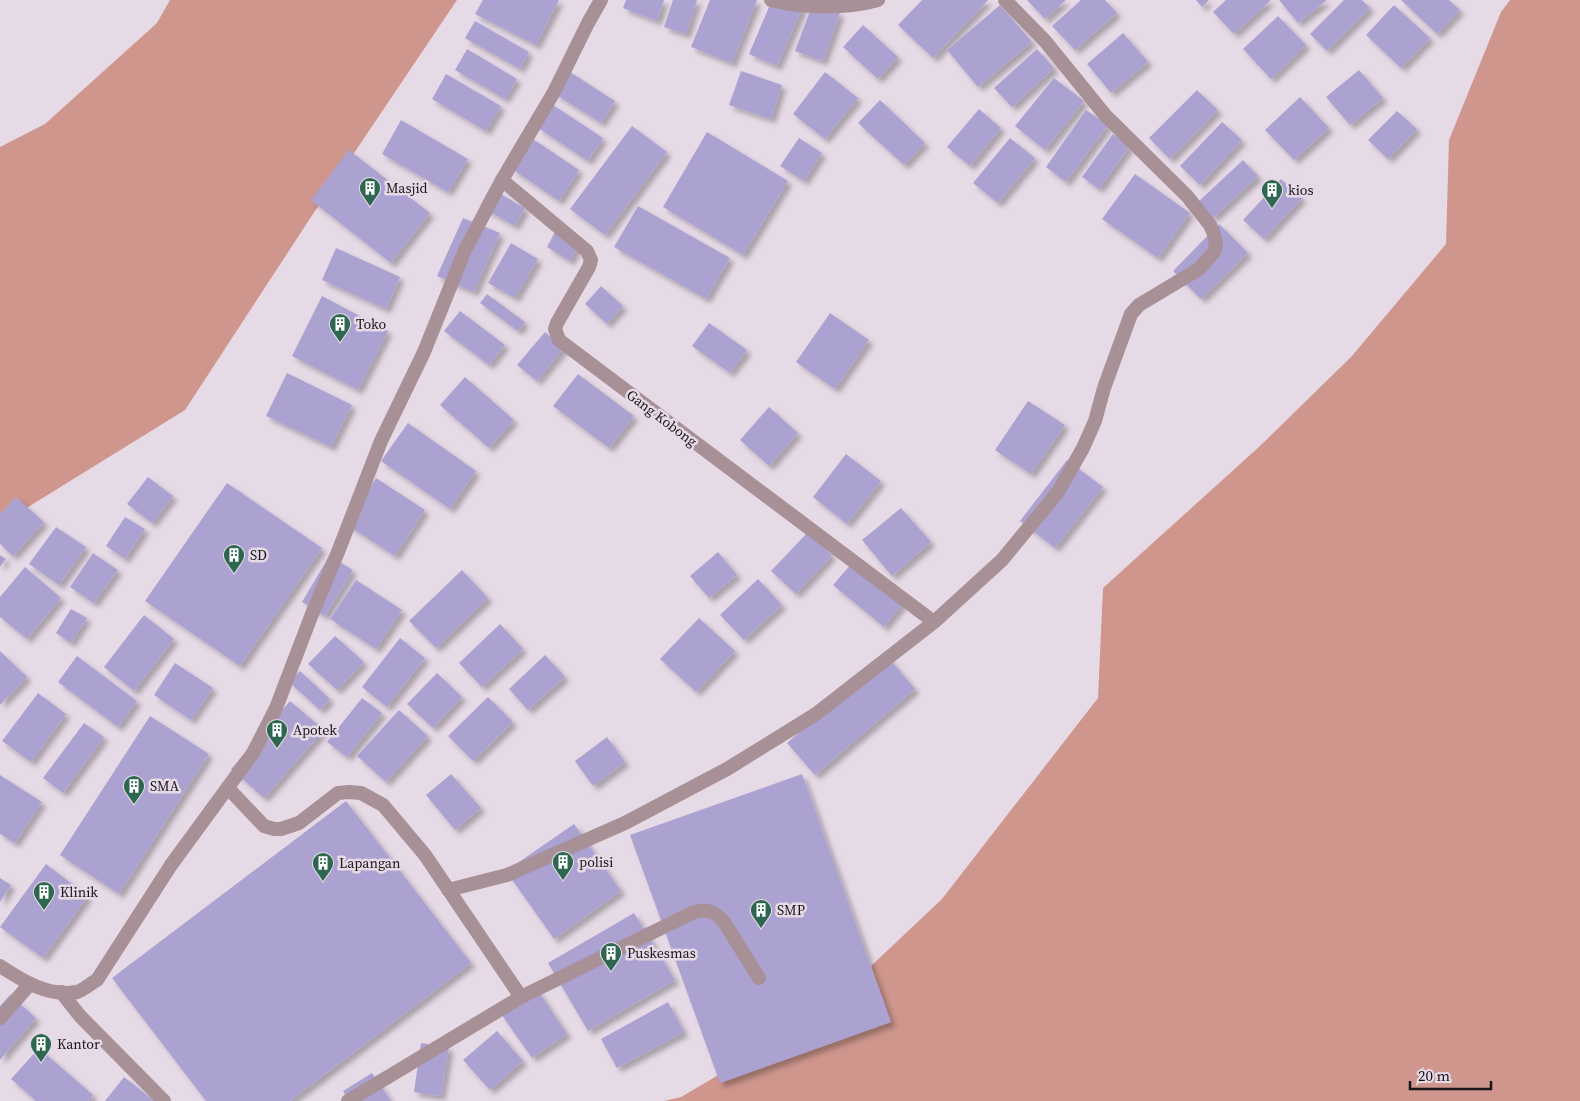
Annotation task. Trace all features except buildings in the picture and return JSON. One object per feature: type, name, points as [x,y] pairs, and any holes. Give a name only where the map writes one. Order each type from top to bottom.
[{"type":"street","points":[[0,966],[43,990],[78,992],[97,980],[171,866],[253,753],[276,708],[381,440],[424,352],[465,250],[502,180],[554,92],[588,23],[602,0]]},
{"type":"street","points":[[771,0],[833,6],[878,0]]},
{"type":"street","points":[[448,890],[506,875],[626,823],[727,769],[816,714],[934,622],[1002,560],[1058,492],[1095,421],[1104,388],[1131,314],[1139,305],[1199,269],[1214,252],[1216,244],[1210,225],[1187,196],[1105,115],[1045,41],[1005,0]]},
{"type":"street","name":"Gang Kobong","points":[[502,180],[587,251],[591,260],[589,267],[557,323],[555,330],[558,340],[934,622]]},
{"type":"street","points":[[228,788],[264,826],[274,829],[299,824],[338,793],[361,793],[383,805],[425,855],[521,997]]},
{"type":"street","points":[[348,1101],[521,997],[703,909],[710,911],[724,922],[759,978]]},
{"type":"street","points":[[0,1018],[30,984]]},
{"type":"street","points":[[61,992],[80,1016],[164,1101]]},
{"type":"shaded area","points":[[170,0],[457,0],[309,220],[185,410],[0,525],[0,147],[45,124],[157,23]]},
{"type":"shaded area","points":[[1510,0],[1580,0],[1580,1101],[664,1101],[681,1097],[817,1017],[942,899],[1098,698],[1103,588],[1260,446],[1352,356],[1446,244],[1449,140],[1501,12]]},
{"type":"place","name":"Masjid","points":[[370,207]]},
{"type":"place","name":"kios","points":[[1272,209]]},
{"type":"place","name":"Toko","points":[[340,343]]},
{"type":"place","name":"SD","points":[[234,574]]},
{"type":"place","name":"Apotek","points":[[277,749]]},
{"type":"place","name":"SMA","points":[[134,805]]},
{"type":"place","name":"polisi","points":[[563,881]]},
{"type":"place","name":"Lapangan","points":[[323,882]]},
{"type":"place","name":"Klinik","points":[[44,911]]},
{"type":"place","name":"SMP","points":[[761,929]]},
{"type":"place","name":"Puskesmas","points":[[611,972]]},
{"type":"place","name":"Kantor","points":[[41,1063]]}]
